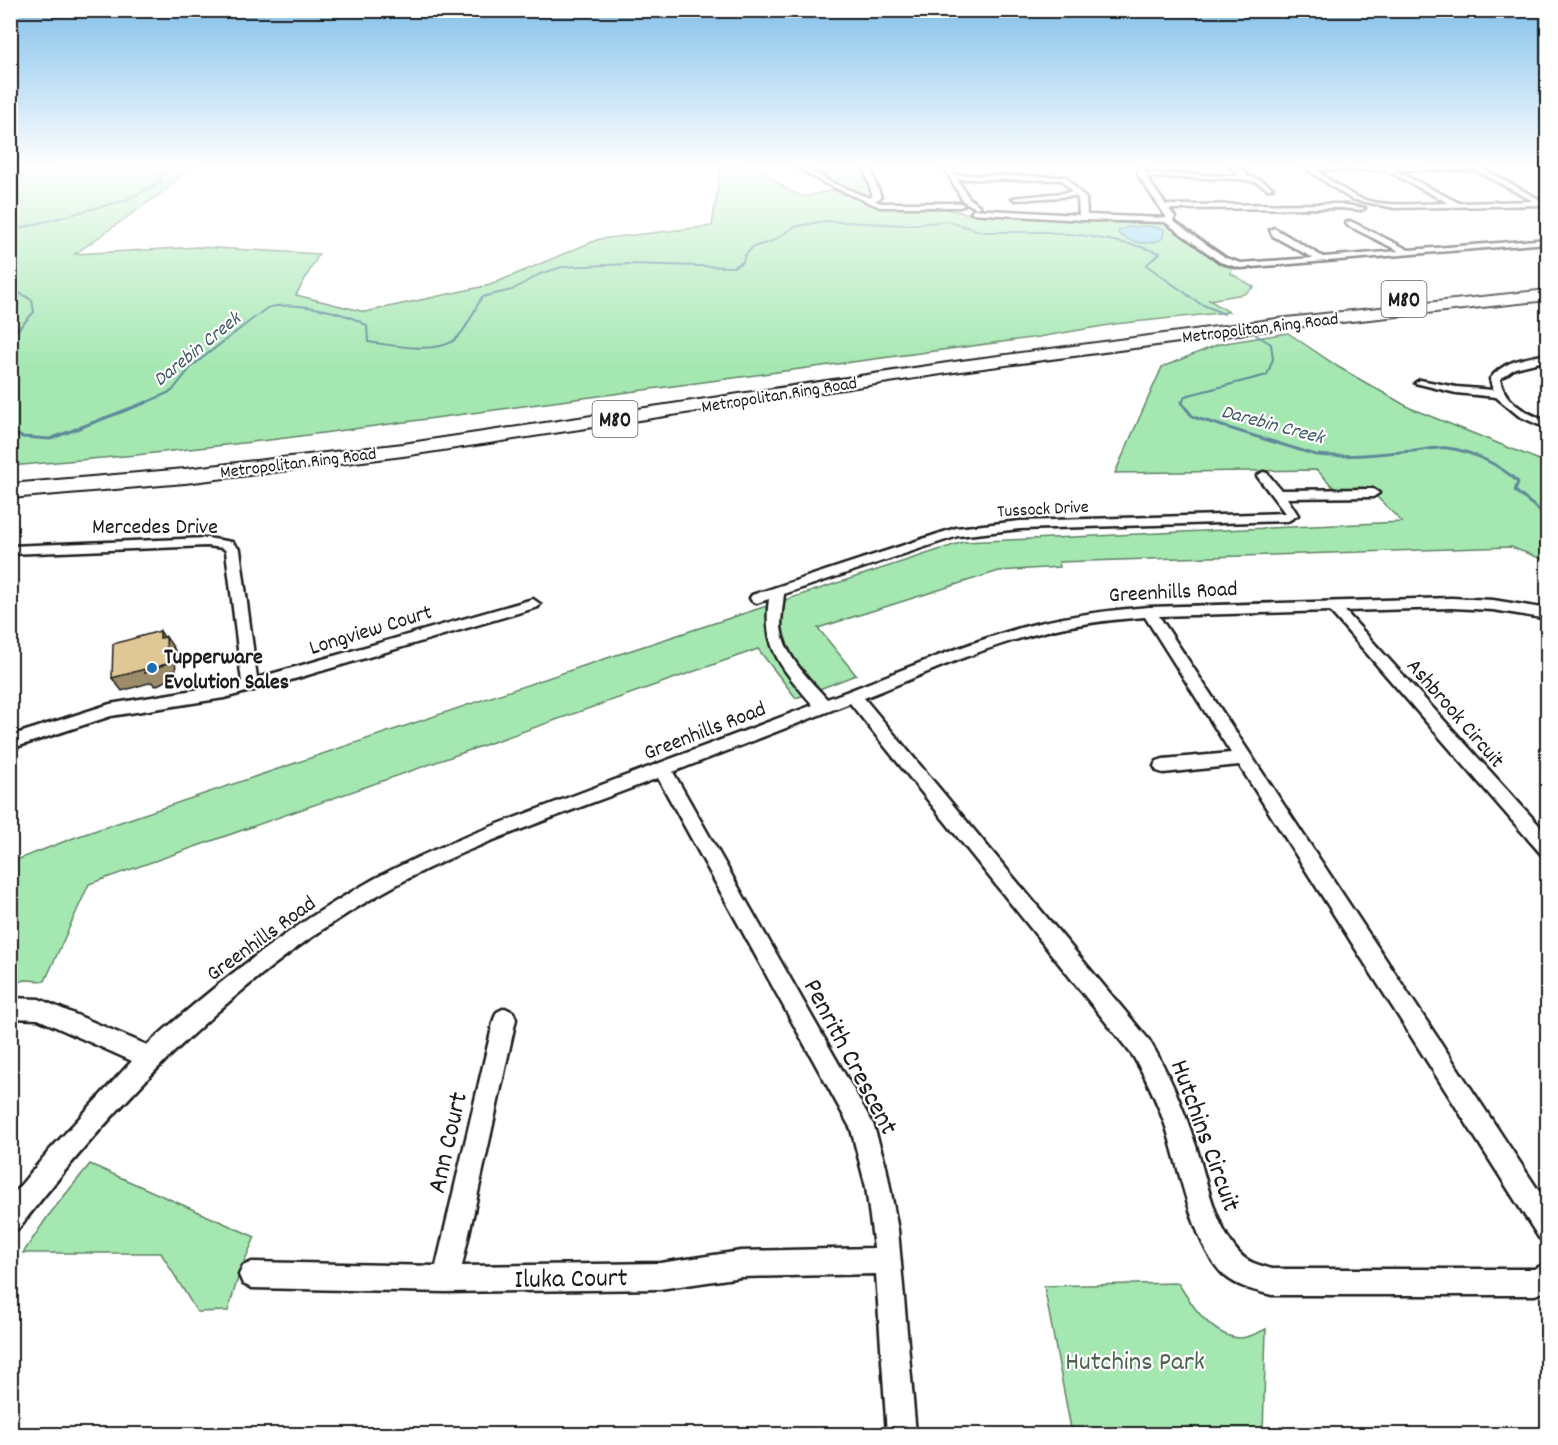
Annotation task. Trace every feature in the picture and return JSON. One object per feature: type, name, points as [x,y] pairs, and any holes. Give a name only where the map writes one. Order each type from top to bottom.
[{"type":"highway","name":"Metropolitan Ring Road","points":[[10,476],[167,462],[446,429],[1200,323],[1548,285]]},
{"type":"highway","name":"Metropolitan Ring Road","points":[[10,491],[185,476],[403,450],[961,366],[1277,324],[1548,295]]},
{"type":"street","points":[[1185,233],[1230,264],[1246,265],[1548,241]]},
{"type":"street","points":[[1275,233],[1321,259]]},
{"type":"street","points":[[1371,233],[1406,251]]},
{"type":"street","points":[[1545,360],[1503,369],[1495,379],[1500,394],[1517,410],[1548,426]]},
{"type":"street","points":[[1420,383],[1448,389],[1500,394]]},
{"type":"street","name":"Tussock Drive","points":[[757,598],[956,532],[1020,525],[1288,517],[1292,515],[1263,476]]},
{"type":"street","points":[[1278,494],[1373,493]]},
{"type":"street","name":"Mercedes Drive","points":[[10,550],[207,542],[227,545],[233,550],[250,686]]},
{"type":"street","points":[[777,591],[774,628],[776,639],[783,654],[824,707]]},
{"type":"street","name":"Greenhills Road","points":[[10,1219],[94,1114],[149,1057],[216,996],[336,910],[391,878],[448,851],[1018,633],[1077,619],[1149,612],[1471,603],[1548,614]]},
{"type":"street","name":"Longview Court","points":[[10,743],[110,710],[250,686],[532,604]]},
{"type":"street","name":"Ashbrook Circuit","points":[[1333,606],[1548,848]]},
{"type":"street","points":[[1149,612],[1548,1229]]},
{"type":"street","name":"Hutchins Circuit","points":[[853,696],[1142,1048],[1172,1108],[1207,1221],[1219,1246],[1240,1271],[1272,1282],[1535,1282],[1548,1276]]},
{"type":"street","points":[[1163,766],[1244,758]]},
{"type":"street","name":"Penrith Crescent","points":[[662,769],[861,1124],[872,1153],[880,1188],[888,1261],[902,1434]]},
{"type":"street","points":[[10,1008],[18,1006],[39,1009],[149,1057]]},
{"type":"street","name":"Ann Court","points":[[446,1279],[505,1019]]},
{"type":"street","name":"Iluka Court","points":[[252,1275],[446,1279],[660,1276],[741,1264],[888,1261]]},
{"type":"green space","points":[[11,233],[104,233],[75,254],[198,247],[319,254],[296,295],[365,312],[490,285],[599,239],[647,233],[1178,233],[1222,265],[1234,268],[1230,273],[1254,287],[1244,294],[1209,300],[1229,312],[1115,324],[1039,337],[278,439],[11,466]]},
{"type":"green space","points":[[1288,333],[1340,368],[1410,408],[1547,463],[1547,561],[1511,547],[1059,562],[1060,567],[999,571],[818,628],[856,675],[796,698],[758,649],[89,884],[45,981],[25,980],[11,984],[11,862],[76,837],[598,661],[963,542],[1402,522],[1369,489],[1335,489],[1317,470],[1115,473],[1162,367],[1219,344]]},
{"type":"green space","points":[[90,1164],[255,1237],[240,1271],[228,1311],[197,1312],[161,1253],[23,1253],[48,1216]]},
{"type":"green space","name":"Hutchins Park","points":[[1178,1283],[1203,1318],[1219,1332],[1239,1338],[1266,1329],[1263,1434],[1072,1434],[1044,1286]]},
{"type":"water","points":[[1164,233],[1163,238],[1158,241],[1147,243],[1135,242],[1119,234]]},
{"type":"building","points":[[160,631],[160,638],[166,637],[167,663],[145,673],[145,669],[112,678],[113,644]]},
{"type":"waterway","name":"Darebin Creek","points":[[143,404],[172,391],[192,366],[267,308],[290,306],[333,312],[367,326],[368,342],[412,348],[435,347],[445,345],[458,337],[482,297],[512,290],[540,274],[562,267],[630,264],[733,267],[743,262],[745,255],[753,247],[773,241],[784,233]]},
{"type":"waterway","name":"Darebin Creek","points":[[1062,233],[1088,236],[1160,253],[1146,265],[1199,303],[1224,314]]},
{"type":"waterway","name":"Darebin Creek","points":[[10,288],[32,300],[34,312],[10,338]]},
{"type":"waterway","name":"Darebin Creek","points":[[1182,403],[1185,396],[1267,375],[1273,359],[1271,344],[1256,335]]},
{"type":"waterway","name":"Darebin Creek","points":[[10,433],[23,437],[50,439],[147,402]]},
{"type":"waterway","name":"Darebin Creek","points":[[1182,403],[1193,417],[1316,455],[1353,456],[1443,448],[1466,452],[1485,460],[1511,476],[1518,482],[1515,491],[1548,517]]},
{"type":"place","name":"Tupperware Evolution Sales","points":[[152,668]]}]
